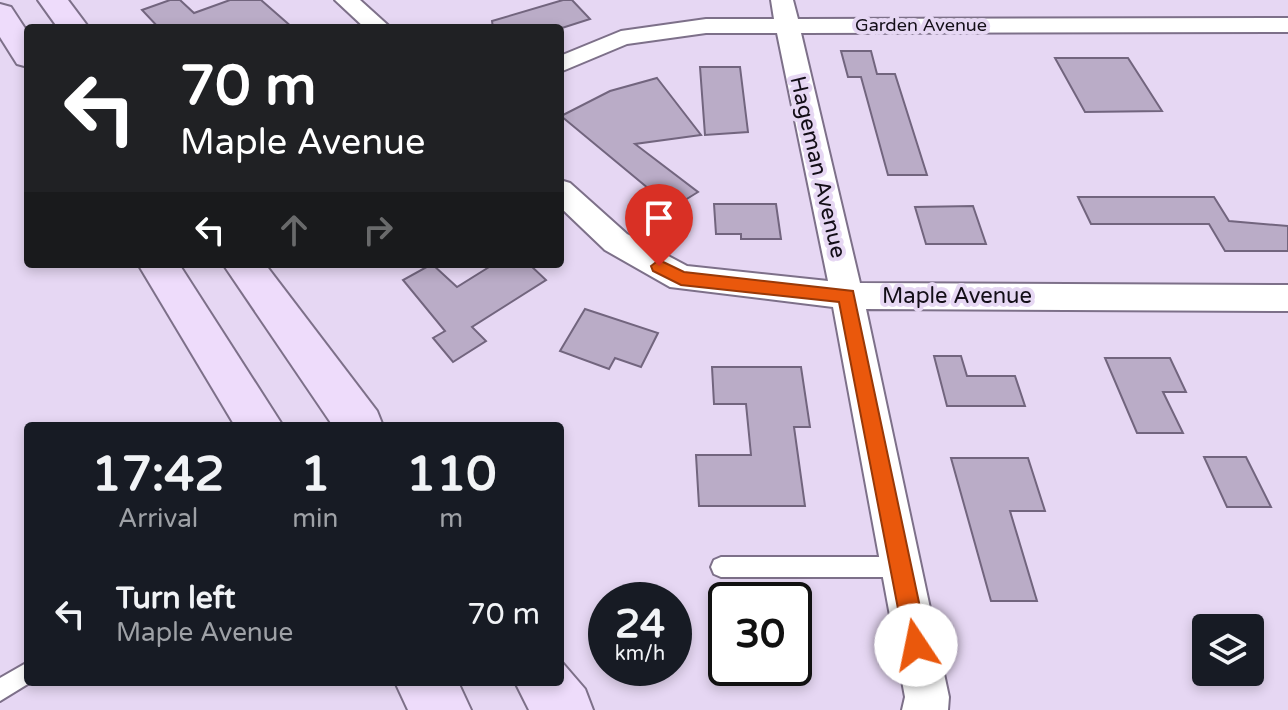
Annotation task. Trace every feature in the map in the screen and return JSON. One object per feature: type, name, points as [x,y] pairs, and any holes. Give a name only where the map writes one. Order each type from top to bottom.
[{"type":"main road","points":[[53,0],[71,24]]},
{"type":"main road","points":[[0,13],[24,51]]},
{"type":"main road","points":[[161,268],[257,422]]},
{"type":"main road","points":[[246,268],[357,422]]},
{"type":"main road","points":[[427,686],[442,710]]},
{"type":"main road","points":[[547,686],[564,710]]},
{"type":"street","points":[[346,0],[374,24]]},
{"type":"street","name":"Garden Avenue","points":[[564,63],[621,38],[784,12],[1288,25]]},
{"type":"street","name":"Hageman Avenue","points":[[784,12],[847,296],[927,697],[925,710]]},
{"type":"street","name":"Maple Avenue","points":[[564,194],[616,242],[681,278],[847,296],[1288,298]]},
{"type":"lane","points":[[721,567],[901,567]]},
{"type":"lane","points":[[0,690],[24,675]]},
{"type":"building","points":[[170,0],[180,0],[194,13],[230,0],[261,0],[288,24],[155,24],[142,10]]},
{"type":"building","points":[[563,0],[572,0],[590,19],[564,27],[564,24],[492,24],[492,21]]},
{"type":"building","points":[[841,51],[871,51],[877,74],[895,74],[927,175],[888,175],[861,77],[848,77]]},
{"type":"building","points":[[1055,58],[1128,58],[1162,111],[1085,112]]},
{"type":"building","points":[[700,67],[740,67],[748,132],[705,135]]},
{"type":"building","points":[[657,78],[701,135],[635,144],[698,192],[672,208],[564,118],[564,114],[610,91]]},
{"type":"building","points":[[1078,197],[1214,197],[1229,221],[1288,226],[1288,251],[1225,251],[1209,224],[1091,224]]},
{"type":"building","points":[[714,204],[776,204],[781,239],[741,239],[741,234],[716,234]]},
{"type":"building","points":[[973,206],[986,244],[926,244],[915,207]]},
{"type":"building","points":[[425,268],[436,268],[457,287],[488,268],[533,268],[546,280],[472,327],[486,341],[453,362],[433,338],[445,331],[403,280]]},
{"type":"building","points":[[585,309],[658,333],[641,367],[615,358],[609,369],[560,351]]},
{"type":"building","points":[[934,356],[961,356],[967,376],[1015,376],[1025,406],[947,406]]},
{"type":"building","points":[[1105,358],[1170,358],[1186,392],[1163,392],[1183,433],[1137,433]]},
{"type":"building","points":[[712,367],[801,367],[810,427],[794,427],[805,506],[699,506],[696,455],[751,455],[746,404],[714,404]]},
{"type":"building","points":[[1204,457],[1246,457],[1271,507],[1227,507]]},
{"type":"building","points":[[951,458],[1028,458],[1045,511],[1010,511],[1037,601],[991,601]]},
{"type":"route","points":[[659,266],[681,278],[847,296],[916,645]]}]
